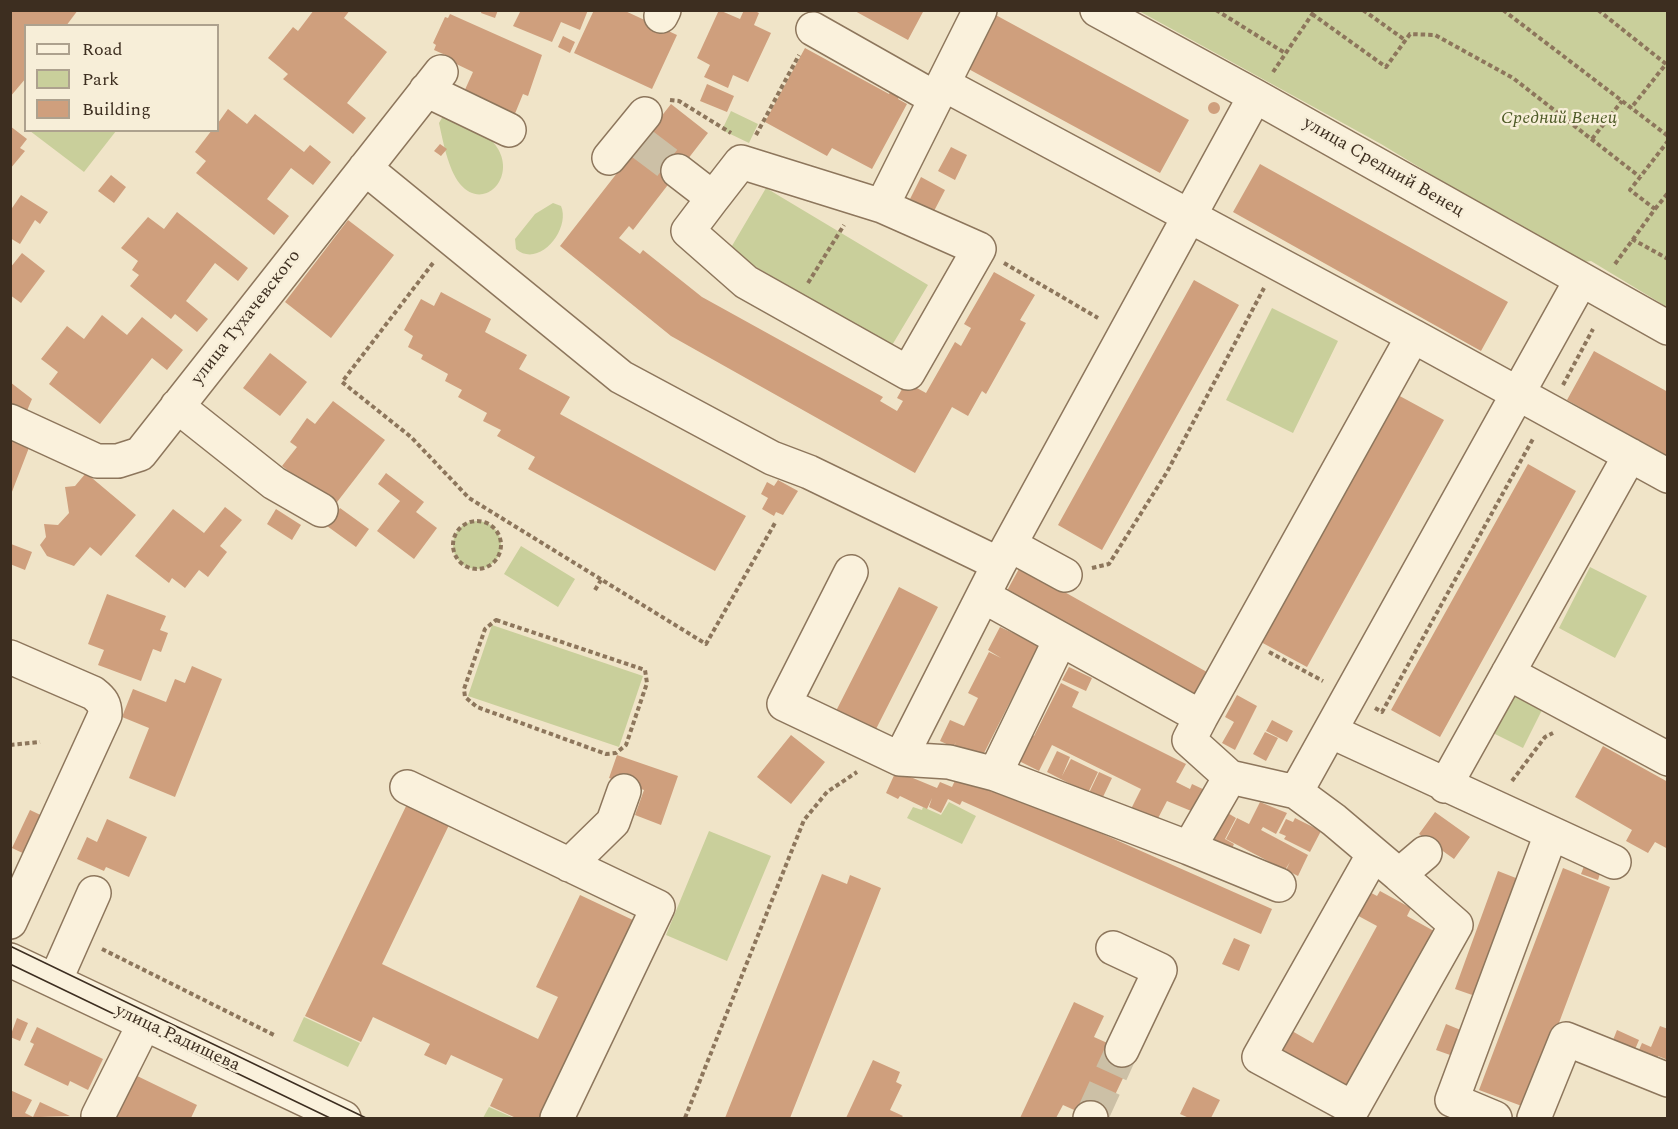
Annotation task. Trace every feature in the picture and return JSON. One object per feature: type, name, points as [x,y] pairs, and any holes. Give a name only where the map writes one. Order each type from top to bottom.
[{"type":"street","points":[[871,203],[939,91],[980,10]]},
{"type":"street","name":"улица Средний Венец","points":[[1097,10],[1261,88],[1589,285],[1668,328]]},
{"type":"street","points":[[813,29],[1190,215],[1668,476]]},
{"type":"street","name":"улица Тухачевского","points":[[10,421],[97,461],[118,461],[140,454],[434,81],[509,130]]},
{"type":"street","points":[[900,759],[1004,555],[1261,88]]},
{"type":"street","points":[[746,154],[871,203],[979,249],[908,373],[746,282],[688,231],[713,198],[746,154]]},
{"type":"street","points":[[365,168],[621,377],[772,458],[1004,555],[1065,575]]},
{"type":"street","points":[[678,171],[713,198]]},
{"type":"street","points":[[1296,792],[1519,393],[1589,285]]},
{"type":"street","points":[[1373,855],[1259,1056],[1353,1108],[1456,925],[1334,820],[1296,792],[1230,777],[1189,740],[1231,653],[1413,336]]},
{"type":"street","points":[[177,406],[274,483],[321,510]]},
{"type":"street","points":[[1445,786],[1630,455]]},
{"type":"street","points":[[851,572],[784,704],[900,759],[949,762],[995,774],[1279,885]]},
{"type":"street","points":[[982,596],[1201,717]]},
{"type":"street","points":[[995,774],[1060,640]]},
{"type":"street","points":[[10,657],[93,693],[102,699],[105,707],[105,715],[10,922]]},
{"type":"street","points":[[1508,673],[1668,759]]},
{"type":"street","points":[[1330,731],[1614,862]]},
{"type":"street","points":[[1189,848],[1230,777]]},
{"type":"street","points":[[407,787],[658,907],[557,1119]]},
{"type":"street","points":[[569,865],[613,822],[624,791]]},
{"type":"street","points":[[1495,1119],[1452,1100],[1551,834]]},
{"type":"street","points":[[1399,875],[1425,853]]},
{"type":"street","points":[[55,981],[94,893]]},
{"type":"street","points":[[1113,948],[1160,970],[1122,1050]]},
{"type":"street","name":"улица Радищева","points":[[10,960],[144,1023],[303,1110],[344,1119]]},
{"type":"street","points":[[98,1116],[144,1023]]},
{"type":"street","points":[[1534,1119],[1566,1039],[1668,1080]]},
{"type":"path","points":[[1216,10],[1285,53]]},
{"type":"path","points":[[1363,10],[1405,40]]},
{"type":"path","points":[[1503,10],[1668,136]]},
{"type":"path","points":[[1598,10],[1666,64],[1631,108]]},
{"type":"path","points":[[1261,88],[1313,12],[1386,68],[1410,34],[1435,35],[1513,78],[1640,177]]},
{"type":"path","points":[[631,137],[654,104],[664,98],[679,102],[746,154],[813,29]]},
{"type":"path","points":[[1592,139],[1622,101]]},
{"type":"path","points":[[1655,209],[1630,190],[1668,141]]},
{"type":"path","points":[[1589,285],[1632,239],[1668,193]]},
{"type":"path","points":[[792,308],[871,203]]},
{"type":"path","points":[[452,238],[342,382],[411,436],[469,498],[706,644],[775,523]]},
{"type":"path","points":[[1632,239],[1668,259]]},
{"type":"path","points":[[979,249],[1125,334]]},
{"type":"path","points":[[1065,575],[1109,564],[1167,472],[1277,262]]},
{"type":"path","points":[[1231,653],[1350,695],[1382,712],[1593,329]]},
{"type":"path","points":[[489,524],[495,514]]},
{"type":"path","points":[[473,521],[489,524],[500,536],[500,552],[496,559],[484,568],[477,569],[463,564],[457,558],[453,544],[459,530],[473,521]]},
{"type":"path","points":[[595,590],[601,580]]},
{"type":"path","points":[[500,621],[645,670],[646,683],[626,745],[616,753],[606,754],[472,704],[465,698],[464,689],[482,638],[488,625],[500,621]]},
{"type":"path","points":[[1509,784],[1545,737],[1586,715]]},
{"type":"path","points":[[10,745],[40,742]]},
{"type":"path","points":[[685,1119],[804,820],[827,792],[856,772],[873,765],[900,759]]},
{"type":"path","points":[[76,935],[274,1035]]},
{"type":"green space","name":"Средний Венец","points":[[1139,11],[1667,11],[1667,307],[1591,261],[1570,259],[1560,254],[1520,224],[1493,212],[1381,144]]},
{"type":"green space","points":[[446,111],[484,134],[499,150],[503,163],[502,175],[490,192],[480,194],[470,192],[460,184],[452,171],[439,123]]},
{"type":"green space","points":[[731,111],[758,124],[749,143],[722,130]]},
{"type":"green space","points":[[31,132],[115,132],[84,172]]},
{"type":"green space","points":[[766,188],[928,285],[891,347],[729,251]]},
{"type":"green space","points":[[553,203],[561,206],[563,215],[557,235],[551,244],[534,254],[525,254],[516,249],[515,239],[535,214]]},
{"type":"green space","points":[[1272,308],[1338,341],[1293,433],[1226,400]]},
{"type":"green space","points":[[477,521],[494,528],[501,545],[494,562],[477,569],[460,562],[453,545],[460,528]]},
{"type":"green space","points":[[521,546],[575,579],[558,607],[504,574]]},
{"type":"green space","points":[[1590,567],[1647,596],[1615,658],[1559,628]]},
{"type":"green space","points":[[492,625],[643,676],[619,747],[468,696]]},
{"type":"green space","points":[[1505,689],[1543,708],[1523,748],[1485,729]]},
{"type":"green space","points":[[949,802],[976,816],[962,844],[907,818],[913,807],[922,810],[923,807],[941,815]]},
{"type":"green space","points":[[709,831],[771,856],[727,961],[666,935]]},
{"type":"green space","points":[[304,1017],[360,1043],[348,1067],[293,1041]]},
{"type":"green space","points":[[489,1107],[514,1118],[483,1118]]},
{"type":"building","points":[[10,10],[78,10],[68,24],[24,24],[24,80],[10,97]]},
{"type":"building","points":[[314,10],[350,10],[344,18],[387,52],[347,103],[366,118],[353,134],[283,79],[288,74],[268,58],[293,27],[298,31]]},
{"type":"building","points":[[482,10],[498,10],[495,18],[481,13]]},
{"type":"building","points":[[521,10],[588,10],[580,30],[561,22],[552,42],[513,26]]},
{"type":"building","points":[[594,10],[623,10],[677,35],[652,89],[574,53]]},
{"type":"building","points":[[719,10],[740,19],[744,10],[753,10],[759,13],[754,25],[771,33],[748,82],[733,75],[728,88],[704,77],[710,65],[697,58]]},
{"type":"building","points":[[853,10],[924,10],[908,40]]},
{"type":"building","points":[[992,13],[1189,120],[1160,173],[963,66]]},
{"type":"building","points":[[450,14],[542,55],[528,96],[523,94],[514,116],[463,94],[473,72],[448,60],[450,57],[434,50],[436,45],[433,43],[445,17],[448,18]]},
{"type":"building","points":[[563,36],[575,42],[570,53],[558,47]]},
{"type":"building","points":[[805,48],[889,94],[894,84],[903,89],[898,99],[907,104],[872,169],[832,148],[827,156],[765,122]]},
{"type":"building","points":[[707,84],[734,96],[727,112],[700,101]]},
{"type":"building","points":[[1216,102],[1220,108],[1216,114],[1212,114],[1208,106]]},
{"type":"building","points":[[671,104],[708,133],[633,230],[629,226],[619,238],[640,254],[643,250],[702,297],[883,397],[880,401],[897,411],[903,401],[897,398],[906,382],[926,393],[955,342],[961,346],[971,328],[964,324],[994,272],[1035,295],[1020,320],[1026,323],[986,394],[982,391],[968,416],[952,407],[915,473],[671,336],[560,246]]},
{"type":"building","points":[[228,109],[247,124],[255,114],[304,152],[310,145],[331,162],[313,185],[291,168],[267,199],[289,216],[274,235],[196,173],[206,161],[195,152],[210,132],[219,132],[219,122]]},
{"type":"building","points":[[10,126],[27,139],[20,148],[25,151],[10,169]]},
{"type":"building","points":[[440,144],[447,149],[441,156],[434,151]]},
{"type":"building","points":[[951,147],[967,155],[955,180],[938,171]]},
{"type":"building","points":[[1260,164],[1508,302],[1481,351],[1233,212]]},
{"type":"building","points":[[111,175],[126,187],[114,203],[98,191]]},
{"type":"building","points":[[921,177],[945,190],[934,211],[910,199]]},
{"type":"building","points":[[21,195],[48,212],[40,224],[35,220],[20,244],[10,238],[10,211]]},
{"type":"building","points":[[177,212],[248,268],[238,281],[215,263],[186,301],[208,319],[197,332],[175,314],[171,319],[130,286],[139,275],[132,270],[138,261],[121,248],[148,217],[164,229]]},
{"type":"building","points":[[348,220],[394,255],[331,338],[285,302]]},
{"type":"building","points":[[22,253],[45,271],[21,303],[10,295],[10,268]]},
{"type":"building","points":[[1194,280],[1239,305],[1102,550],[1058,525]]},
{"type":"building","points":[[441,292],[491,319],[485,332],[527,355],[519,369],[570,397],[560,414],[746,516],[715,571],[528,469],[535,457],[497,436],[501,430],[483,421],[487,413],[458,397],[462,390],[445,381],[448,374],[421,359],[423,355],[408,347],[413,336],[404,330],[421,299],[434,306]]},
{"type":"building","points":[[102,315],[127,335],[142,317],[183,350],[167,370],[152,358],[100,424],[49,384],[58,372],[41,359],[67,326],[84,339]]},
{"type":"building","points":[[1594,351],[1668,392],[1668,457],[1567,400]]},
{"type":"building","points":[[270,353],[307,382],[280,416],[243,388]]},
{"type":"building","points":[[10,382],[32,399],[23,420],[10,415]]},
{"type":"building","points":[[1396,394],[1444,420],[1307,667],[1259,641]]},
{"type":"building","points":[[333,401],[385,440],[334,506],[282,466],[297,447],[290,442],[307,418],[315,424]]},
{"type":"building","points":[[10,438],[30,445],[10,497]]},
{"type":"building","points":[[1528,464],[1576,491],[1440,737],[1391,710]]},
{"type":"building","points":[[86,473],[136,515],[101,556],[90,547],[74,566],[47,556],[40,545],[46,537],[44,524],[58,525],[69,513],[65,487],[75,486]]},
{"type":"building","points":[[386,473],[424,502],[416,512],[437,528],[414,559],[377,531],[400,501],[378,484]]},
{"type":"building","points":[[778,480],[798,491],[783,515],[776,512],[774,516],[762,509],[768,498],[761,494],[767,482],[774,486]]},
{"type":"building","points":[[225,507],[242,520],[220,546],[227,552],[208,577],[199,570],[185,588],[172,578],[169,583],[135,556],[173,509],[204,533]]},
{"type":"building","points":[[340,508],[369,529],[356,547],[327,526]]},
{"type":"building","points":[[276,509],[301,525],[292,540],[267,524]]},
{"type":"building","points":[[11,544],[32,552],[25,570],[10,564]]},
{"type":"building","points":[[1020,567],[1214,676],[1197,707],[1003,598]]},
{"type":"building","points":[[899,587],[938,607],[875,731],[836,711]]},
{"type":"building","points":[[107,594],[166,616],[160,630],[168,633],[161,652],[153,649],[141,681],[98,665],[104,650],[88,644]]},
{"type":"building","points":[[1000,627],[1039,645],[980,761],[953,748],[956,742],[953,747],[940,741],[950,720],[964,726],[978,698],[968,693],[989,652],[1001,658],[988,650]]},
{"type":"building","points":[[192,666],[222,679],[175,797],[129,778],[149,728],[122,717],[133,689],[166,702],[175,679],[185,683]]},
{"type":"building","points":[[1069,667],[1092,678],[1086,691],[1062,680]]},
{"type":"building","points":[[1061,683],[1079,692],[1072,707],[1186,764],[1176,782],[1190,789],[1192,784],[1207,791],[1196,813],[1167,801],[1155,824],[1130,811],[1141,789],[1052,745],[1039,771],[1017,760],[1029,734],[1034,736]]},
{"type":"building","points":[[1237,695],[1257,706],[1235,750],[1222,743],[1234,722],[1225,717]]},
{"type":"building","points":[[1272,720],[1293,731],[1287,742],[1266,731]]},
{"type":"building","points":[[1265,732],[1278,738],[1266,761],[1253,754]]},
{"type":"building","points":[[791,735],[825,762],[791,804],[757,777]]},
{"type":"building","points":[[1603,746],[1668,782],[1668,849],[1655,842],[1648,853],[1626,841],[1632,830],[1575,797]]},
{"type":"building","points":[[1057,751],[1070,757],[1062,776],[1071,759],[1098,772],[1088,793],[1047,772]]},
{"type":"building","points":[[617,755],[678,776],[661,825],[635,815],[644,790],[609,778]]},
{"type":"building","points":[[896,771],[937,788],[940,782],[952,787],[958,774],[974,777],[1272,909],[1261,934],[962,801],[960,805],[948,799],[941,813],[929,807],[932,798],[927,809],[900,796],[898,799],[886,793]]},
{"type":"building","points":[[1099,772],[1112,778],[1102,799],[1089,793]]},
{"type":"building","points":[[408,802],[450,823],[382,964],[538,1039],[558,997],[536,987],[580,895],[635,921],[553,1118],[516,1118],[490,1106],[503,1079],[451,1055],[446,1065],[424,1055],[430,1044],[373,1017],[361,1042],[305,1016]]},
{"type":"building","points":[[1260,802],[1287,813],[1276,834],[1263,827],[1261,830],[1308,855],[1298,876],[1286,870],[1290,862],[1285,870],[1226,839],[1237,818],[1249,824]]},
{"type":"building","points":[[30,810],[49,819],[31,857],[12,848]]},
{"type":"building","points":[[1226,812],[1236,818],[1225,839],[1234,844],[1228,856],[1207,844]]},
{"type":"building","points":[[1435,812],[1470,837],[1454,859],[1419,834]]},
{"type":"building","points":[[1295,818],[1321,831],[1310,852],[1284,839],[1286,836],[1279,833],[1286,819],[1293,822]]},
{"type":"building","points":[[107,819],[147,837],[129,877],[106,867],[104,871],[77,859],[87,837],[97,842]]},
{"type":"building","points":[[1588,856],[1604,861],[1598,880],[1581,874]]},
{"type":"building","points":[[1563,868],[1610,887],[1527,1108],[1479,1090]]},
{"type":"building","points":[[1498,871],[1521,880],[1478,997],[1455,989]]},
{"type":"building","points":[[822,874],[847,884],[850,875],[881,888],[790,1118],[725,1118]]},
{"type":"building","points":[[1364,889],[1377,896],[1380,891],[1411,908],[1407,916],[1441,935],[1354,1090],[1320,1071],[1315,1080],[1273,1050],[1285,1027],[1313,1043],[1377,926],[1351,912]]},
{"type":"building","points":[[1234,938],[1250,945],[1239,971],[1222,964]]},
{"type":"building","points":[[1074,1002],[1104,1016],[1094,1037],[1134,1055],[1104,1118],[1092,1118],[1063,1105],[1056,1118],[1020,1118]]},
{"type":"building","points":[[17,1018],[28,1023],[20,1041],[10,1037]]},
{"type":"building","points":[[1446,1024],[1463,1031],[1453,1056],[1436,1050]]},
{"type":"building","points":[[1660,1026],[1668,1029],[1668,1060],[1658,1056],[1655,1063],[1636,1057],[1642,1043],[1651,1047]]},
{"type":"building","points":[[37,1027],[103,1059],[88,1090],[70,1081],[68,1086],[24,1065],[34,1044],[30,1042]]},
{"type":"building","points":[[1617,1030],[1639,1040],[1633,1054],[1611,1045]]},
{"type":"building","points":[[873,1060],[900,1072],[896,1082],[902,1085],[890,1110],[903,1116],[901,1118],[846,1118]]},
{"type":"building","points":[[131,1073],[197,1105],[191,1118],[102,1118]]},
{"type":"building","points":[[1193,1087],[1220,1100],[1211,1118],[1189,1118],[1180,1114]]},
{"type":"building","points":[[10,1090],[32,1100],[25,1113],[33,1117],[40,1102],[70,1116],[10,1118]]},
{"type":"tunnel","points":[[641,143],[678,171]]},
{"type":"tunnel","points":[[1091,1118],[1122,1050]]},
{"type":"tram line","points":[[10,946],[366,1118]]},
{"type":"tram line","points":[[10,964],[330,1118]]}]
